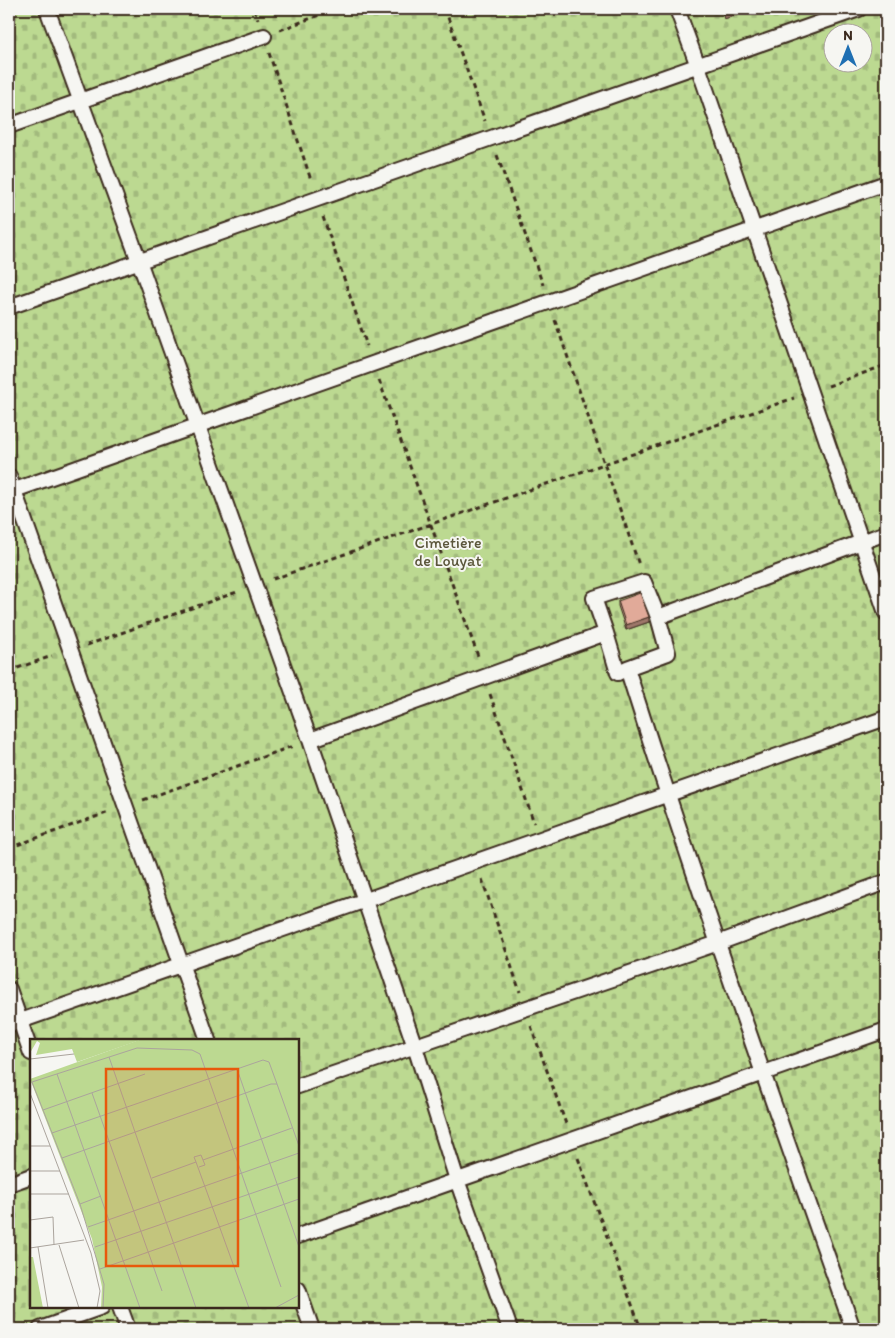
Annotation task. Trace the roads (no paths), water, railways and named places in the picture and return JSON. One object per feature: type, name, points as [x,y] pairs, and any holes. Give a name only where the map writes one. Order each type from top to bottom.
[{"type":"lane","points":[[47,9],[310,740],[415,1047],[456,1180],[510,1329]]},
{"type":"lane","points":[[676,9],[698,66],[886,613]]},
{"type":"lane","points":[[9,307],[859,9]]},
{"type":"lane","points":[[9,126],[264,36]]},
{"type":"lane","points":[[11,492],[886,183]]},
{"type":"lane","points":[[9,476],[11,492],[70,650],[208,1039]]},
{"type":"lane","points":[[658,617],[886,533]]},
{"type":"lane","points":[[644,582],[658,617],[668,653],[618,673],[606,633],[594,598],[644,582]]},
{"type":"lane","points":[[310,740],[606,633]]},
{"type":"lane","points":[[627,668],[667,794],[853,1329]]},
{"type":"lane","points":[[14,1023],[886,718]]},
{"type":"lane","points":[[299,1086],[718,943],[886,882]]},
{"type":"lane","points":[[9,989],[14,1023],[30,1052]]},
{"type":"lane","points":[[299,1236],[886,1030]]},
{"type":"lane","points":[[9,1184],[30,1176]]},
{"type":"lane","points":[[299,1291],[312,1329]]},
{"type":"lane","points":[[40,1329],[99,1308]]},
{"type":"lane","points":[[120,1308],[128,1329]]},
{"type":"park label","name":"Cimetière de Louyat","points":[[448,551]]}]
